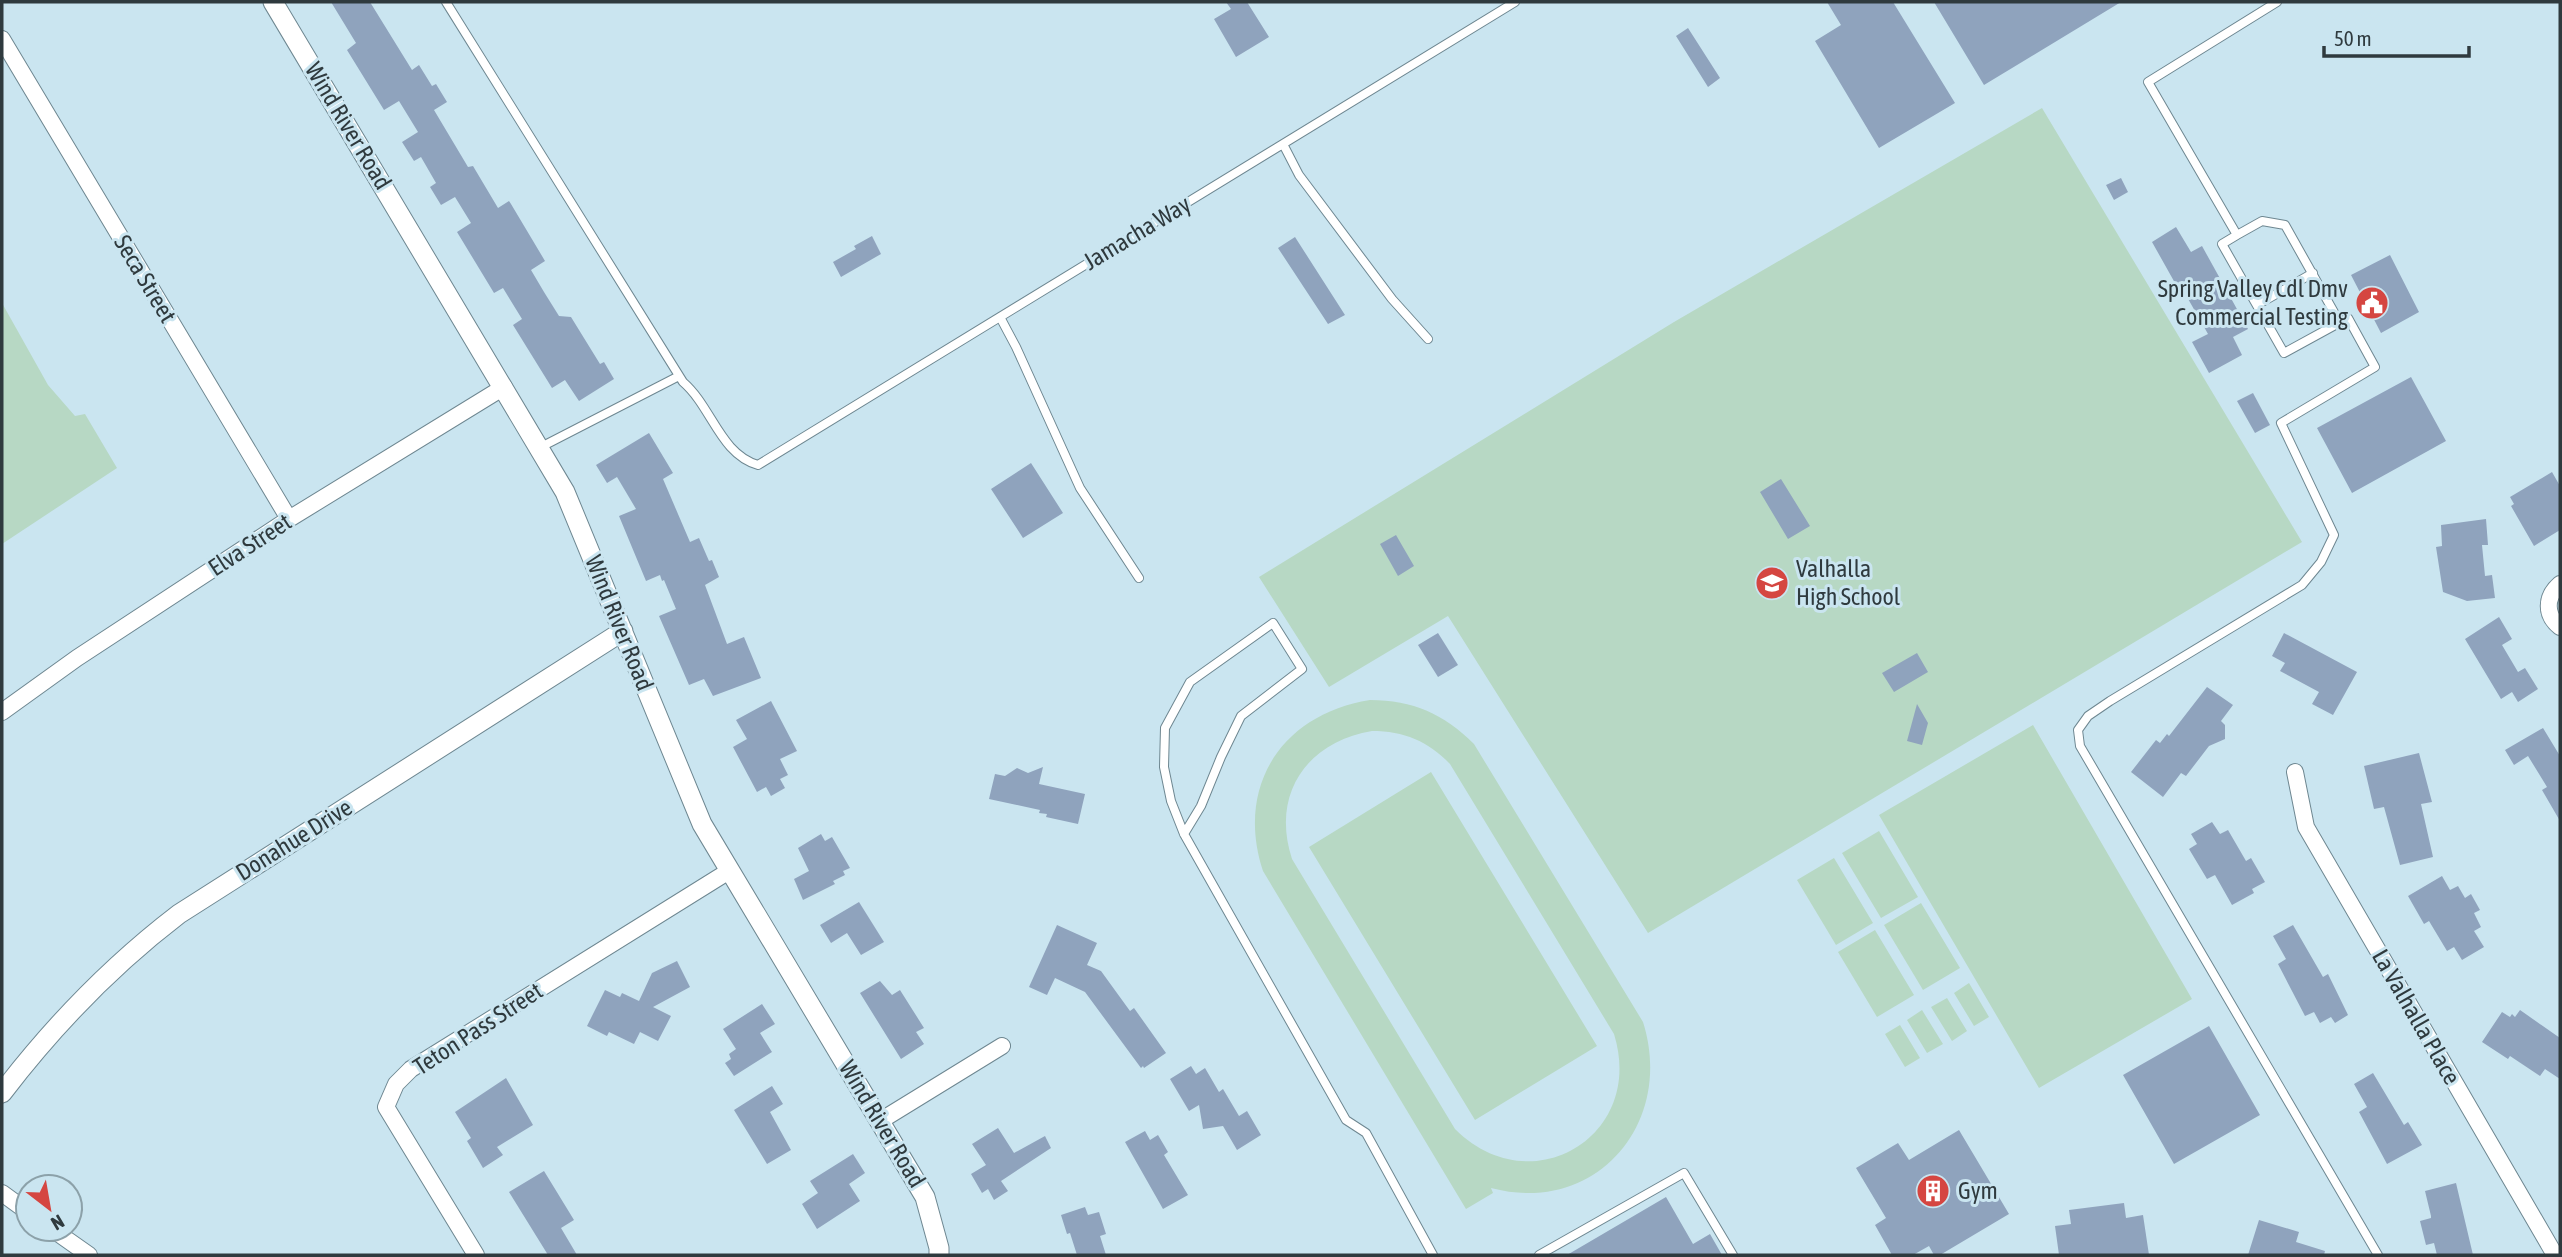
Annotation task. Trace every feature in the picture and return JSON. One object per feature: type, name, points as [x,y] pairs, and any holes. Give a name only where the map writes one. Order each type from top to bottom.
[{"type":"street","name":"Wind River Road","points":[[273,2],[565,492],[702,824],[925,1197],[939,1255]]},
{"type":"street","name":"Seca Street","points":[[2,39],[289,519]]},
{"type":"street","name":"Elva Street","points":[[2,712],[77,658],[289,519],[504,387]]},
{"type":"street","points":[[2560,584],[2550,596],[2548,604],[2552,619],[2560,627]]},
{"type":"street","name":"Donahue Drive","points":[[2,1093],[53,1028],[84,995],[125,957],[179,914],[623,631]]},
{"type":"street","name":"La Valhalla Place","points":[[2295,772],[2306,827],[2555,1255]]},
{"type":"street","name":"Teton Pass Street","points":[[476,1255],[386,1107],[396,1084],[411,1069],[729,871]]},
{"type":"street","points":[[880,1121],[1002,1046]]},
{"type":"street","points":[[72,1243],[89,1255]]},
{"type":"lane","points":[[446,2],[679,376],[539,448]]},
{"type":"lane","name":"Jamacha Way","points":[[679,376],[693,391],[727,444],[744,461],[758,465],[1515,2]]},
{"type":"lane","points":[[2237,235],[2148,82],[2277,2]]},
{"type":"lane","points":[[1283,144],[1299,175],[1392,299],[1428,340]]},
{"type":"lane","points":[[2340,323],[2286,225],[2262,221],[2222,244],[2284,353],[2340,323],[2348,318],[2375,367],[2281,423],[2334,535],[2321,562],[2302,585],[2110,701],[2088,716],[2078,730],[2080,746],[2378,1255]]},
{"type":"lane","points":[[2257,305],[2313,274]]},
{"type":"lane","points":[[1000,317],[1080,488],[1139,578]]},
{"type":"lane","points":[[1184,834],[1201,806],[1241,716],[1303,669],[1273,623],[1190,682],[1165,728],[1164,766],[1171,801],[1184,834],[1346,1119],[1366,1133],[1433,1255]]},
{"type":"lane","points":[[1539,1255],[1684,1172],[1733,1255]]},
{"type":"green space","points":[[2042,108],[2302,542],[1648,933],[1448,616],[1329,687],[1259,577],[1674,322]]},
{"type":"green space","points":[[2,303],[48,385],[75,416],[85,414],[117,468],[2,544]]},
{"type":"green space","points":[[1370,700],[1414,706],[1451,724],[1474,744],[1643,1022],[1650,1059],[1648,1094],[1637,1126],[1618,1153],[1594,1174],[1564,1188],[1529,1193],[1491,1188],[1493,1193],[1466,1209],[1263,871],[1256,840],[1256,810],[1261,783],[1273,759],[1290,738],[1312,721],[1339,708]],"holes":[[[1372,731],[1395,733],[1415,739],[1433,749],[1450,764],[1614,1034],[1619,1070],[1613,1103],[1598,1129],[1575,1148],[1547,1159],[1516,1161],[1485,1151],[1455,1129],[1292,859],[1286,814],[1299,775],[1312,759],[1329,747],[1349,737]]]},
{"type":"green space","points":[[2033,725],[2192,999],[2039,1088],[1879,815]]},
{"type":"green space","points":[[1431,772],[1597,1046],[1475,1120],[1309,847]]},
{"type":"green space","points":[[1879,831],[1918,897],[1881,918],[1842,853]]},
{"type":"green space","points":[[1834,858],[1873,923],[1836,945],[1797,880]]},
{"type":"green space","points":[[1921,903],[1960,968],[1923,990],[1884,925]]},
{"type":"green space","points":[[1875,930],[1914,995],[1877,1017],[1838,952]]},
{"type":"green space","points":[[1969,983],[1989,1017],[1974,1026],[1954,993]]},
{"type":"green space","points":[[1947,998],[1967,1031],[1952,1041],[1931,1007]]},
{"type":"green space","points":[[1922,1010],[1943,1044],[1927,1053],[1907,1020]]},
{"type":"green space","points":[[1900,1025],[1920,1058],[1905,1067],[1885,1034]]},
{"type":"building","points":[[331,2],[370,2],[412,70],[419,65],[432,86],[436,84],[447,102],[434,110],[468,167],[473,166],[498,208],[509,201],[545,261],[531,270],[559,316],[571,317],[600,364],[604,362],[614,379],[579,401],[565,380],[552,388],[513,325],[522,319],[503,288],[494,293],[457,232],[471,223],[455,197],[441,205],[430,187],[436,183],[421,157],[414,161],[402,142],[418,132],[399,101],[384,110],[347,50],[356,43]]},
{"type":"building","points":[[1226,2],[1247,2],[1269,37],[1236,57],[1214,19],[1231,9]]},
{"type":"building","points":[[1827,2],[1893,2],[1955,103],[1879,148],[1815,41],[1841,25]]},
{"type":"building","points":[[1934,2],[2121,2],[1984,85]]},
{"type":"building","points":[[1688,28],[1720,78],[1708,87],[1676,36]]},
{"type":"building","points":[[2121,178],[2128,192],[2114,200],[2106,185]]},
{"type":"building","points":[[2176,227],[2191,252],[2202,246],[2248,329],[2233,337],[2242,355],[2209,373],[2192,342],[2208,334],[2187,297],[2184,299],[2152,242]]},
{"type":"building","points":[[872,236],[881,254],[841,277],[833,262]]},
{"type":"building","points":[[1295,237],[1345,315],[1328,324],[1278,248]]},
{"type":"building","points":[[2390,255],[2419,312],[2381,333],[2351,275]]},
{"type":"building","points":[[2411,377],[2446,441],[2352,493],[2317,428]]},
{"type":"building","points":[[2253,393],[2270,425],[2255,433],[2237,401]]},
{"type":"building","points":[[649,433],[673,473],[663,479],[690,542],[699,538],[719,577],[705,585],[727,644],[744,637],[761,678],[713,696],[704,679],[689,685],[659,616],[676,609],[664,580],[662,581],[660,575],[646,581],[619,516],[636,509],[617,477],[607,483],[596,465]]},
{"type":"building","points":[[1031,463],[1063,513],[1023,538],[991,489]]},
{"type":"building","points":[[2552,472],[2560,486],[2560,530],[2534,546],[2511,506],[2514,504],[2510,497]]},
{"type":"building","points":[[1781,479],[1810,526],[1788,539],[1760,492]]},
{"type":"building","points":[[2486,519],[2488,545],[2482,545],[2485,576],[2492,575],[2495,598],[2467,601],[2443,592],[2436,547],[2442,546],[2441,525]]},
{"type":"building","points":[[1396,535],[1414,566],[1398,576],[1380,544]]},
{"type":"building","points":[[2499,617],[2512,639],[2502,645],[2518,672],[2525,668],[2538,689],[2518,702],[2512,692],[2501,699],[2465,639]]},
{"type":"building","points":[[1438,633],[1458,665],[1438,677],[1418,645]]},
{"type":"building","points":[[2284,633],[2357,672],[2333,715],[2312,704],[2319,692],[2280,671],[2285,663],[2272,656]]},
{"type":"building","points":[[1917,653],[1928,672],[1894,692],[1882,673]]},
{"type":"building","points":[[2207,687],[2233,705],[2221,721],[2225,725],[2225,739],[2209,746],[2186,776],[2181,773],[2163,797],[2131,772],[2156,740],[2160,743],[2167,734],[2169,736]]},
{"type":"building","points":[[771,701],[797,751],[780,759],[788,775],[780,779],[785,788],[771,796],[766,787],[757,792],[733,747],[747,739],[736,720]]},
{"type":"building","points":[[1917,704],[1928,723],[1922,745],[1907,741]]},
{"type":"building","points":[[2543,728],[2560,756],[2560,821],[2542,790],[2547,787],[2528,756],[2514,765],[2505,750]]},
{"type":"building","points":[[2419,753],[2432,802],[2421,804],[2433,857],[2400,865],[2384,807],[2374,809],[2364,766]]},
{"type":"building","points":[[1043,767],[1039,784],[1085,794],[1078,824],[1046,817],[1047,814],[1039,813],[1040,810],[989,799],[995,774],[1005,776],[1017,768],[1028,773]]},
{"type":"building","points":[[2212,822],[2220,834],[2228,830],[2246,861],[2251,858],[2265,882],[2252,889],[2254,893],[2232,905],[2215,875],[2207,879],[2189,849],[2197,844],[2191,834]]},
{"type":"building","points":[[821,834],[825,841],[832,837],[850,868],[843,871],[845,875],[833,881],[835,884],[803,900],[794,879],[809,871],[798,848]]},
{"type":"building","points":[[2442,876],[2450,890],[2458,886],[2465,898],[2471,894],[2480,910],[2474,913],[2481,927],[2474,931],[2484,947],[2462,960],[2454,947],[2447,951],[2429,921],[2424,924],[2408,896]]},
{"type":"building","points":[[859,902],[884,942],[861,955],[847,933],[831,943],[820,925]]},
{"type":"building","points":[[1057,925],[1097,943],[1087,965],[1101,971],[1130,1011],[1134,1008],[1166,1053],[1141,1068],[1085,992],[1055,978],[1047,995],[1029,987]]},
{"type":"building","points":[[2293,925],[2323,977],[2328,974],[2348,1015],[2335,1023],[2331,1017],[2320,1023],[2314,1012],[2305,1016],[2278,964],[2286,959],[2273,936]]},
{"type":"building","points":[[677,961],[690,987],[653,1007],[671,1016],[658,1041],[640,1032],[634,1044],[609,1032],[607,1036],[587,1026],[605,990],[620,997],[622,993],[639,1001],[652,973]]},
{"type":"building","points":[[880,981],[892,995],[900,990],[924,1028],[916,1032],[924,1044],[901,1059],[860,993]]},
{"type":"building","points":[[762,1004],[775,1024],[760,1033],[772,1052],[734,1076],[725,1063],[731,1059],[729,1054],[736,1049],[723,1029]]},
{"type":"building","points":[[2520,1010],[2560,1038],[2560,1079],[2545,1069],[2540,1076],[2482,1042],[2502,1012],[2515,1017]]},
{"type":"building","points":[[2209,1026],[2260,1115],[2174,1164],[2123,1075]]},
{"type":"building","points":[[1191,1066],[1196,1074],[1205,1068],[1219,1092],[1223,1089],[1239,1116],[1247,1111],[1261,1135],[1237,1150],[1223,1126],[1203,1129],[1199,1105],[1189,1111],[1170,1079]]},
{"type":"building","points":[[2373,1073],[2404,1125],[2408,1122],[2422,1145],[2387,1164],[2359,1112],[2367,1107],[2354,1084]]},
{"type":"building","points":[[506,1078],[533,1125],[497,1147],[503,1155],[483,1168],[467,1141],[471,1138],[455,1112]]},
{"type":"building","points":[[772,1086],[783,1104],[770,1112],[791,1150],[767,1164],[734,1110]]},
{"type":"building","points":[[998,1128],[1014,1153],[1045,1136],[1051,1148],[1001,1181],[1008,1191],[994,1200],[988,1189],[982,1193],[971,1174],[986,1165],[972,1144]]},
{"type":"building","name":"Gym","points":[[1959,1130],[2009,1214],[1940,1255],[1934,1255],[1929,1246],[1913,1255],[1892,1255],[1875,1225],[1886,1218],[1856,1168],[1898,1143],[1909,1160]]},
{"type":"building","points":[[1145,1131],[1150,1140],[1158,1135],[1168,1152],[1164,1155],[1188,1195],[1163,1209],[1125,1142]]},
{"type":"building","points":[[853,1154],[865,1173],[849,1184],[860,1201],[817,1229],[802,1204],[818,1193],[810,1181]]},
{"type":"building","points":[[544,1171],[574,1220],[561,1228],[577,1255],[548,1255],[509,1192]]},
{"type":"building","points":[[2456,1183],[2473,1255],[2437,1255],[2434,1243],[2426,1245],[2420,1221],[2431,1218],[2425,1191]]},
{"type":"building","points":[[1666,1197],[1693,1244],[1710,1234],[1722,1255],[1567,1255]]},
{"type":"building","points":[[2124,1203],[2126,1218],[2143,1215],[2149,1255],[2059,1255],[2055,1226],[2071,1224],[2069,1210]]},
{"type":"building","points":[[1085,1207],[1088,1215],[1099,1212],[1106,1234],[1100,1236],[1106,1255],[1077,1255],[1070,1233],[1067,1234],[1061,1215]]},
{"type":"building","points":[[2259,1220],[2299,1232],[2296,1242],[2325,1251],[2324,1255],[2248,1255]]},
{"type":"place","name":"Spring Valley Cdl Dmv Commercial Testing","points":[[2372,303]]},
{"type":"place","name":"Valhalla High School","points":[[1772,583]]},
{"type":"place","name":"Gym","points":[[1933,1191]]}]
